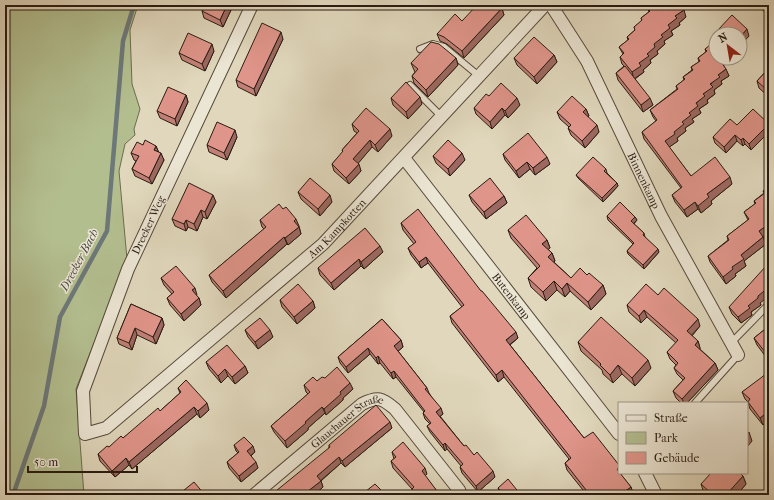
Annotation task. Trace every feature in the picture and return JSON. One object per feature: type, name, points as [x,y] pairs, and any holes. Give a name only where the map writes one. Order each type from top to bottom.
[{"type":"street","name":"Dreeker Weg","points":[[106,428],[85,434],[83,391],[128,269],[252,5]]},
{"type":"street","name":"Am Kampkotten","points":[[106,428],[324,244],[545,5]]},
{"type":"street","name":"Binnenkamp","points":[[551,5],[586,61],[661,216],[738,355]]},
{"type":"street","name":"Butenkamp","points":[[404,158],[618,433]]},
{"type":"street","name":"Glauchauer Straße","points":[[254,495],[362,404],[372,399],[384,400],[395,409],[459,490],[461,495]]},
{"type":"street","points":[[646,474],[656,495]]},
{"type":"lane","points":[[420,49],[433,44],[444,47],[479,76]]},
{"type":"lane","points":[[410,85],[442,117]]},
{"type":"lane","points":[[731,343],[769,304]]},
{"type":"lane","points":[[696,402],[738,355]]},
{"type":"green space","points":[[5,5],[138,5],[130,30],[132,84],[140,109],[134,129],[135,135],[125,144],[119,171],[127,259],[76,389],[84,495],[5,495]]},
{"type":"building","points":[[205,5],[227,5],[220,20],[202,11]]},
{"type":"building","points":[[477,5],[498,5],[502,8],[462,51],[444,37],[437,34],[455,14],[462,21]]},
{"type":"building","points":[[653,5],[680,5],[684,10],[675,16],[677,18],[668,25],[670,28],[661,35],[663,37],[654,44],[655,47],[647,54],[649,56],[639,63],[641,66],[632,72],[620,57],[624,53],[619,47],[629,39],[627,37],[635,30],[634,27],[642,20],[641,18],[650,11],[648,9]]},
{"type":"building","points":[[732,15],[744,26],[722,26]]},
{"type":"building","points":[[262,23],[281,32],[254,89],[236,80]]},
{"type":"building","points":[[188,33],[212,44],[202,64],[179,53]]},
{"type":"building","points":[[534,37],[554,55],[534,77],[514,58]]},
{"type":"building","points":[[431,42],[439,44],[456,58],[426,90],[412,76],[418,69],[411,63]]},
{"type":"building","points":[[708,47],[708,66],[724,66],[726,69],[718,75],[720,77],[710,84],[713,87],[703,94],[705,96],[696,103],[698,106],[689,113],[691,115],[682,122],[684,124],[674,132],[675,134],[665,141],[691,176],[715,157],[730,177],[707,194],[709,197],[698,206],[695,202],[684,210],[672,195],[682,187],[642,132],[657,120],[650,110],[678,89],[676,86],[685,79],[683,77],[693,70],[691,67],[700,61],[698,58],[707,51],[705,49]]},
{"type":"building","points":[[625,66],[650,98],[641,105],[616,73]]},
{"type":"building","points":[[769,68],[769,92],[757,81]]},
{"type":"building","points":[[406,82],[420,97],[406,112],[391,98]]},
{"type":"building","points":[[501,83],[517,98],[505,111],[502,108],[490,122],[474,108],[486,94],[489,96]]},
{"type":"building","points":[[168,87],[186,95],[175,119],[157,111]]},
{"type":"building","points":[[572,96],[586,109],[583,112],[597,125],[582,141],[568,128],[571,125],[557,112]]},
{"type":"building","points":[[366,108],[390,129],[375,145],[370,140],[353,159],[359,164],[346,178],[332,164],[359,131],[352,124]]},
{"type":"building","points":[[753,109],[769,124],[749,144],[743,138],[741,140],[735,135],[724,147],[713,137],[730,119],[737,125]]},
{"type":"building","points":[[217,122],[235,130],[224,153],[207,145]]},
{"type":"building","points":[[528,133],[547,157],[533,168],[527,162],[516,171],[503,154]]},
{"type":"building","points":[[145,140],[156,146],[154,150],[161,153],[149,178],[132,169],[139,156],[131,153],[137,142],[143,145]]},
{"type":"building","points":[[448,140],[462,153],[448,169],[433,156]]},
{"type":"building","points":[[593,157],[606,169],[604,171],[617,183],[602,198],[576,175]]},
{"type":"building","points":[[310,178],[330,195],[318,209],[298,192]]},
{"type":"building","points":[[490,178],[504,196],[484,212],[469,195]]},
{"type":"building","points":[[189,183],[213,195],[205,212],[201,210],[194,224],[186,220],[184,224],[172,219]]},
{"type":"building","points":[[769,187],[769,224],[759,231],[763,237],[741,255],[744,259],[732,267],[733,269],[723,277],[708,256],[729,240],[727,236],[749,219],[744,212],[756,203],[754,201],[765,193],[763,191]]},
{"type":"building","points":[[620,202],[635,217],[631,221],[658,249],[643,265],[627,251],[634,243],[607,216]]},
{"type":"building","points":[[279,204],[283,209],[286,207],[296,219],[294,221],[299,227],[285,238],[284,237],[223,291],[209,275],[266,227],[260,220]]},
{"type":"building","points":[[418,209],[481,291],[516,332],[506,340],[584,438],[593,432],[618,464],[618,474],[621,474],[631,487],[620,495],[590,495],[565,463],[571,458],[502,370],[496,375],[450,316],[464,305],[426,257],[419,262],[408,248],[416,242],[401,223]]},
{"type":"building","points":[[526,215],[547,240],[542,244],[552,253],[548,257],[571,278],[580,268],[587,275],[589,273],[603,285],[588,302],[567,283],[562,289],[554,281],[543,292],[528,278],[540,266],[508,230]]},
{"type":"building","points":[[365,228],[380,246],[361,262],[359,259],[331,283],[318,268]]},
{"type":"building","points":[[176,266],[195,288],[192,290],[199,298],[181,314],[167,298],[174,292],[161,278]]},
{"type":"building","points":[[766,266],[769,270],[769,284],[766,286],[768,288],[748,306],[750,308],[738,317],[729,307]]},
{"type":"building","points":[[298,284],[313,301],[294,317],[280,300]]},
{"type":"building","points":[[646,284],[658,295],[664,288],[698,319],[687,331],[698,341],[695,345],[715,363],[682,399],[673,391],[685,378],[674,368],[678,363],[667,352],[678,340],[644,310],[639,316],[627,305]]},
{"type":"building","points":[[131,304],[162,318],[153,337],[135,328],[129,343],[117,338]]},
{"type":"building","points":[[601,317],[648,360],[632,378],[618,365],[610,375],[578,342]]},
{"type":"building","points":[[260,318],[270,330],[255,342],[245,330]]},
{"type":"building","points":[[382,319],[401,340],[394,346],[427,388],[425,389],[441,408],[436,412],[464,446],[466,445],[474,455],[477,452],[493,471],[476,486],[460,467],[463,464],[445,443],[443,445],[427,426],[431,423],[423,413],[425,411],[394,371],[391,373],[378,356],[376,358],[368,348],[346,367],[338,357]]},
{"type":"building","points":[[769,326],[769,357],[754,338]]},
{"type":"building","points":[[227,345],[245,366],[232,377],[225,369],[218,376],[206,362]]},
{"type":"building","points":[[337,367],[350,383],[340,392],[341,394],[324,409],[322,407],[285,441],[271,426],[310,392],[304,385],[313,377],[317,381],[322,377],[325,378]]},
{"type":"building","points":[[766,374],[769,378],[769,411],[760,418],[748,402],[750,399],[742,392]]},
{"type":"building","points":[[186,380],[207,403],[198,411],[194,407],[129,462],[126,458],[112,471],[98,454],[107,446],[109,447],[121,436],[123,438],[158,408],[160,411],[181,392],[178,388]]},
{"type":"building","points":[[376,405],[390,422],[342,461],[339,457],[317,476],[321,481],[303,495],[271,495],[330,447],[329,445]]},
{"type":"building","points":[[244,437],[253,446],[247,451],[256,462],[239,476],[227,462],[239,452],[234,445]]},
{"type":"building","points":[[403,442],[425,468],[422,471],[440,495],[414,495],[415,494],[412,489],[414,487],[391,461],[396,457],[392,452]]},
{"type":"building","points":[[710,474],[741,474],[743,476],[726,495],[713,495],[701,484]]},
{"type":"building","points":[[508,479],[521,495],[504,495],[498,488]]},
{"type":"building","points":[[194,482],[205,495],[178,495]]},
{"type":"building","points":[[375,484],[384,493],[382,495],[361,495]]},
{"type":"waterway","name":"Dreeker Bach","points":[[13,495],[44,406],[60,317],[107,231],[123,41],[134,5]]}]
